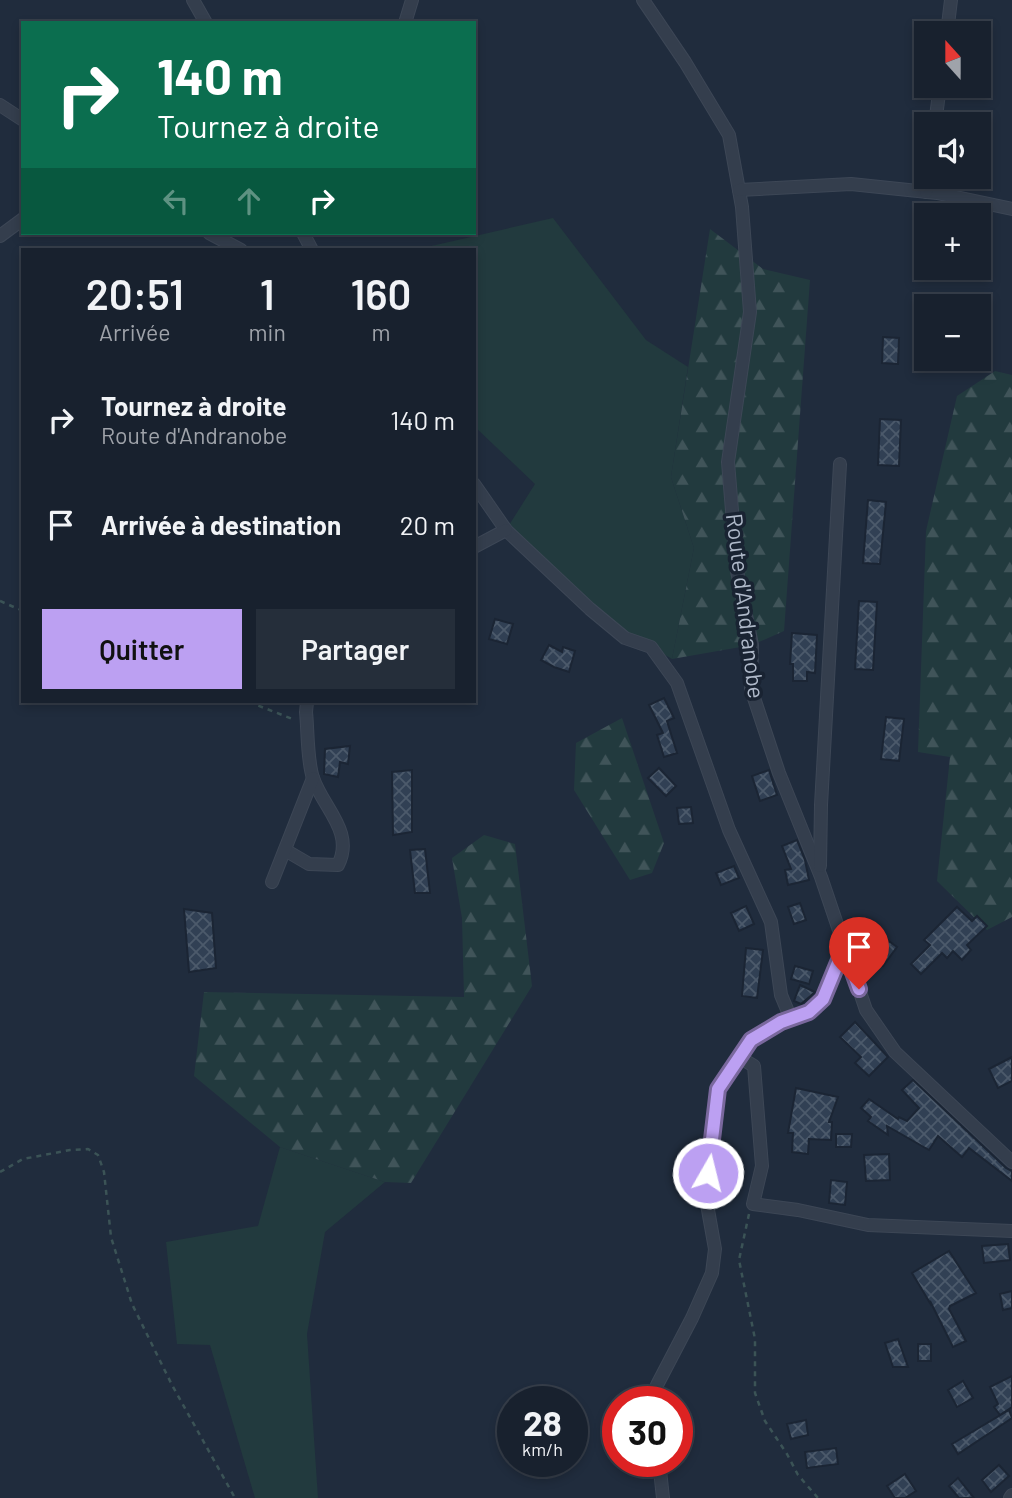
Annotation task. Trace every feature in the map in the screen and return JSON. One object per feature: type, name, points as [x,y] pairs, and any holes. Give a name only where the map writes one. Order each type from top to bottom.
[{"type":"street","points":[[193,0],[205,21]]},
{"type":"street","points":[[406,21],[412,0]]},
{"type":"street","name":"Route d'Andranobe","points":[[643,0],[685,62],[729,135],[739,190],[750,312],[728,462],[737,570],[751,645],[751,688],[779,773],[821,877],[866,1010],[895,1052],[1012,1162]]},
{"type":"street","points":[[948,21],[951,0]]},
{"type":"street","points":[[0,105],[21,119]]},
{"type":"street","points":[[739,190],[851,184],[926,192],[1012,209]]},
{"type":"street","points":[[0,236],[21,220]]},
{"type":"street","points":[[213,235],[237,248]]},
{"type":"street","points":[[821,877],[821,805],[840,464]]},
{"type":"street","points":[[476,487],[506,530],[625,638],[651,647],[677,683],[729,830],[771,922],[781,995],[791,1020]]},
{"type":"street","points":[[476,546],[506,530]]},
{"type":"street","points":[[285,850],[309,864],[338,865],[343,855],[342,834],[313,778],[307,703]]},
{"type":"street","points":[[272,882],[313,778]]},
{"type":"street","points":[[657,1386],[712,1273],[715,1249],[705,1193],[718,1089],[751,1040],[773,1026],[809,1012],[823,999],[844,948]]},
{"type":"street","points":[[739,1057],[754,1066],[759,1110],[762,1166],[753,1204],[868,1225],[1012,1231]]},
{"type":"street","points":[[661,1477],[663,1498]]},
{"type":"path","points":[[0,601],[21,610]]},
{"type":"path","points":[[252,703],[307,725]]},
{"type":"path","points":[[0,1172],[23,1159],[70,1150],[88,1149],[98,1154],[104,1172],[111,1237],[132,1304],[172,1385],[235,1498]]},
{"type":"path","points":[[753,1204],[745,1226],[739,1260],[755,1339],[755,1392],[765,1421],[798,1475],[818,1498]]},
{"type":"green space","points":[[553,218],[646,340],[688,367],[671,477],[694,548],[672,659],[651,647],[625,638],[506,530],[535,484],[476,428],[476,248],[423,248]]},
{"type":"green space","points":[[710,229],[763,269],[810,280],[784,631],[752,645],[672,659],[694,548],[671,477]]},
{"type":"green space","points":[[995,371],[1012,375],[1012,917],[987,930],[937,881],[950,757],[918,752],[926,531],[957,396]]},
{"type":"green space","points":[[622,718],[664,843],[652,873],[630,880],[574,790],[576,743]]},
{"type":"green space","points":[[484,835],[515,844],[532,986],[411,1183],[385,1182],[280,1147],[194,1076],[204,992],[464,997],[462,918],[452,858]]},
{"type":"green space","points":[[280,1147],[385,1182],[325,1232],[307,1334],[318,1498],[255,1498],[210,1345],[177,1344],[166,1242],[258,1226]]},
{"type":"building","points":[[883,337],[899,338],[898,364],[882,363]]},
{"type":"building","points":[[880,419],[901,420],[899,466],[878,465]]},
{"type":"building","points":[[868,500],[886,502],[880,564],[863,563]]},
{"type":"building","points":[[859,601],[877,602],[873,670],[855,669]]},
{"type":"building","points":[[495,619],[513,624],[507,644],[489,639]]},
{"type":"building","points":[[792,633],[817,635],[815,673],[807,672],[807,681],[793,681],[793,664],[790,664]]},
{"type":"building","points":[[549,645],[562,652],[563,647],[575,651],[569,672],[541,660]]},
{"type":"building","points":[[664,698],[674,718],[667,721],[677,753],[664,757],[657,735],[663,733],[649,705]]},
{"type":"building","points":[[886,717],[904,719],[899,761],[881,759]]},
{"type":"building","points":[[350,746],[348,764],[340,762],[338,777],[324,774],[325,749]]},
{"type":"building","points":[[659,768],[676,786],[666,796],[648,778]]},
{"type":"building","points":[[412,770],[412,832],[393,835],[392,772]]},
{"type":"building","points":[[769,770],[777,795],[760,801],[752,776]]},
{"type":"building","points":[[691,807],[693,823],[679,824],[677,808]]},
{"type":"building","points":[[797,840],[809,880],[788,885],[785,870],[791,869],[782,846]]},
{"type":"building","points":[[425,849],[430,893],[415,893],[410,850]]},
{"type":"building","points":[[734,866],[739,878],[721,885],[716,873]]},
{"type":"building","points":[[800,903],[806,920],[794,924],[788,907]]},
{"type":"building","points":[[746,906],[754,924],[739,931],[731,913]]},
{"type":"building","points":[[957,907],[972,921],[977,916],[987,926],[967,945],[971,950],[962,960],[953,951],[947,958],[942,953],[921,974],[911,964],[930,945],[924,940]]},
{"type":"building","points":[[184,909],[212,913],[216,968],[189,972]]},
{"type":"building","points":[[875,931],[897,947],[883,966],[873,958],[875,955],[863,947]]},
{"type":"building","points":[[746,948],[763,950],[757,998],[742,996]]},
{"type":"building","points":[[795,966],[813,971],[809,984],[791,979]]},
{"type":"building","points":[[800,985],[815,992],[801,1004],[794,1001]]},
{"type":"building","points":[[855,1022],[888,1057],[869,1076],[855,1063],[861,1057],[840,1037]]},
{"type":"building","points":[[1012,1057],[1012,1081],[998,1088],[989,1069]]},
{"type":"building","points":[[913,1080],[1012,1171],[1012,1181],[969,1148],[962,1157],[938,1136],[929,1150],[887,1126],[888,1135],[868,1121],[871,1117],[861,1108],[869,1099],[898,1119],[899,1117],[907,1121],[919,1108],[902,1090]]},
{"type":"building","points":[[796,1088],[838,1097],[829,1122],[832,1122],[831,1140],[809,1139],[808,1154],[792,1152],[793,1133],[788,1133]]},
{"type":"building","points":[[836,1134],[852,1134],[851,1147],[836,1147]]},
{"type":"building","points":[[889,1154],[890,1180],[866,1181],[864,1155]]},
{"type":"building","points":[[831,1180],[847,1182],[845,1205],[829,1203]]},
{"type":"building","points":[[1008,1244],[1010,1260],[984,1263],[982,1246]]},
{"type":"building","points":[[949,1251],[976,1293],[950,1306],[949,1309],[966,1341],[953,1347],[930,1301],[912,1273]]},
{"type":"building","points":[[1012,1291],[1012,1308],[1003,1310],[1000,1294]]},
{"type":"building","points":[[898,1339],[908,1367],[893,1367],[885,1343]]},
{"type":"building","points":[[918,1344],[931,1344],[931,1361],[918,1361]]},
{"type":"building","points":[[1012,1376],[1012,1407],[1000,1415],[994,1407],[998,1404],[990,1387]]},
{"type":"building","points":[[963,1381],[973,1398],[957,1407],[948,1390]]},
{"type":"building","points":[[1009,1410],[1012,1418],[958,1454],[952,1444]]},
{"type":"building","points":[[806,1420],[808,1435],[791,1439],[787,1424]]},
{"type":"building","points":[[836,1448],[838,1464],[807,1468],[805,1452]]},
{"type":"building","points":[[999,1465],[1009,1476],[991,1492],[982,1480]]},
{"type":"building","points":[[905,1474],[916,1491],[905,1498],[895,1498],[887,1486]]},
{"type":"building","points":[[958,1478],[974,1498],[959,1498],[949,1486]]},
{"type":"route","points":[[708,1173],[718,1089],[751,1040],[766,1029],[809,1012],[823,999],[844,948],[859,989]]}]
